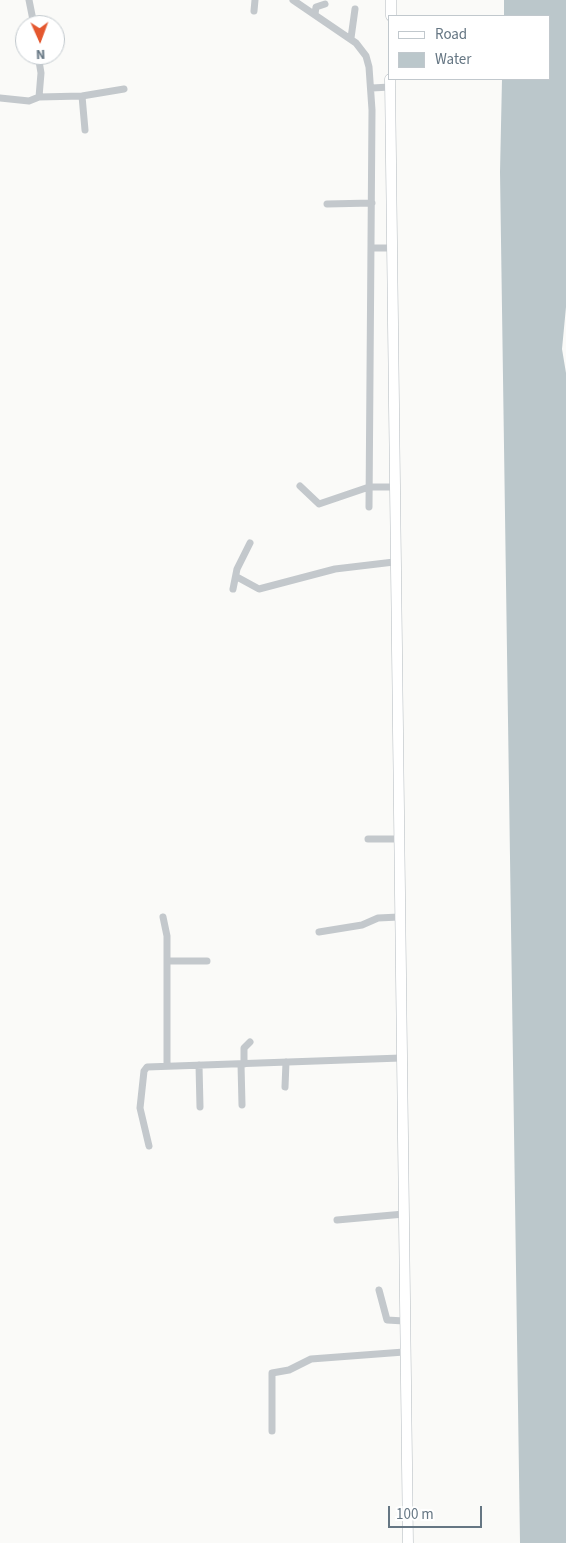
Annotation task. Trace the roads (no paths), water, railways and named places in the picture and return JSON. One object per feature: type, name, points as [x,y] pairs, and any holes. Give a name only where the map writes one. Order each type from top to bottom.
[{"type":"street","points":[[29,0],[32,15]]},
{"type":"street","points":[[254,11],[255,0]]},
{"type":"street","points":[[292,0],[351,38],[366,56],[372,88],[369,507]]},
{"type":"street","points":[[391,0],[391,15]]},
{"type":"street","points":[[315,14],[316,8],[325,4]]},
{"type":"street","points":[[351,38],[354,9]]},
{"type":"street","points":[[39,97],[41,74],[40,65]]},
{"type":"street","points":[[372,88],[390,83],[388,248],[398,839],[396,917],[398,1058],[397,1322],[402,1352],[408,1543]]},
{"type":"street","points":[[0,98],[29,101],[39,97],[82,96],[124,89]]},
{"type":"street","points":[[82,96],[85,130]]},
{"type":"street","points":[[327,204],[372,203]]},
{"type":"street","points":[[372,248],[388,248]]},
{"type":"street","points":[[300,486],[319,504],[370,487],[391,487]]},
{"type":"street","points":[[233,589],[237,569],[250,543]]},
{"type":"street","points":[[237,576],[259,589],[335,569],[394,562]]},
{"type":"street","points":[[368,839],[398,839]]},
{"type":"street","points":[[163,917],[167,936],[167,1066]]},
{"type":"street","points":[[319,932],[362,925],[378,918],[396,917]]},
{"type":"street","points":[[167,961],[207,961]]},
{"type":"street","points":[[242,1105],[244,1048],[250,1042]]},
{"type":"street","points":[[149,1146],[140,1108],[144,1071],[148,1067],[398,1058]]},
{"type":"street","points":[[285,1087],[286,1062]]},
{"type":"street","points":[[198,1065],[200,1107]]},
{"type":"street","points":[[337,1220],[396,1214]]},
{"type":"street","points":[[378,1290],[385,1316],[397,1322]]},
{"type":"street","points":[[272,1431],[272,1373],[290,1370],[311,1359],[402,1352]]},
{"type":"water","points":[[504,0],[566,0],[566,307],[562,349],[566,373],[566,1543],[520,1543],[500,172],[502,80],[551,80],[551,15],[504,15]]}]
